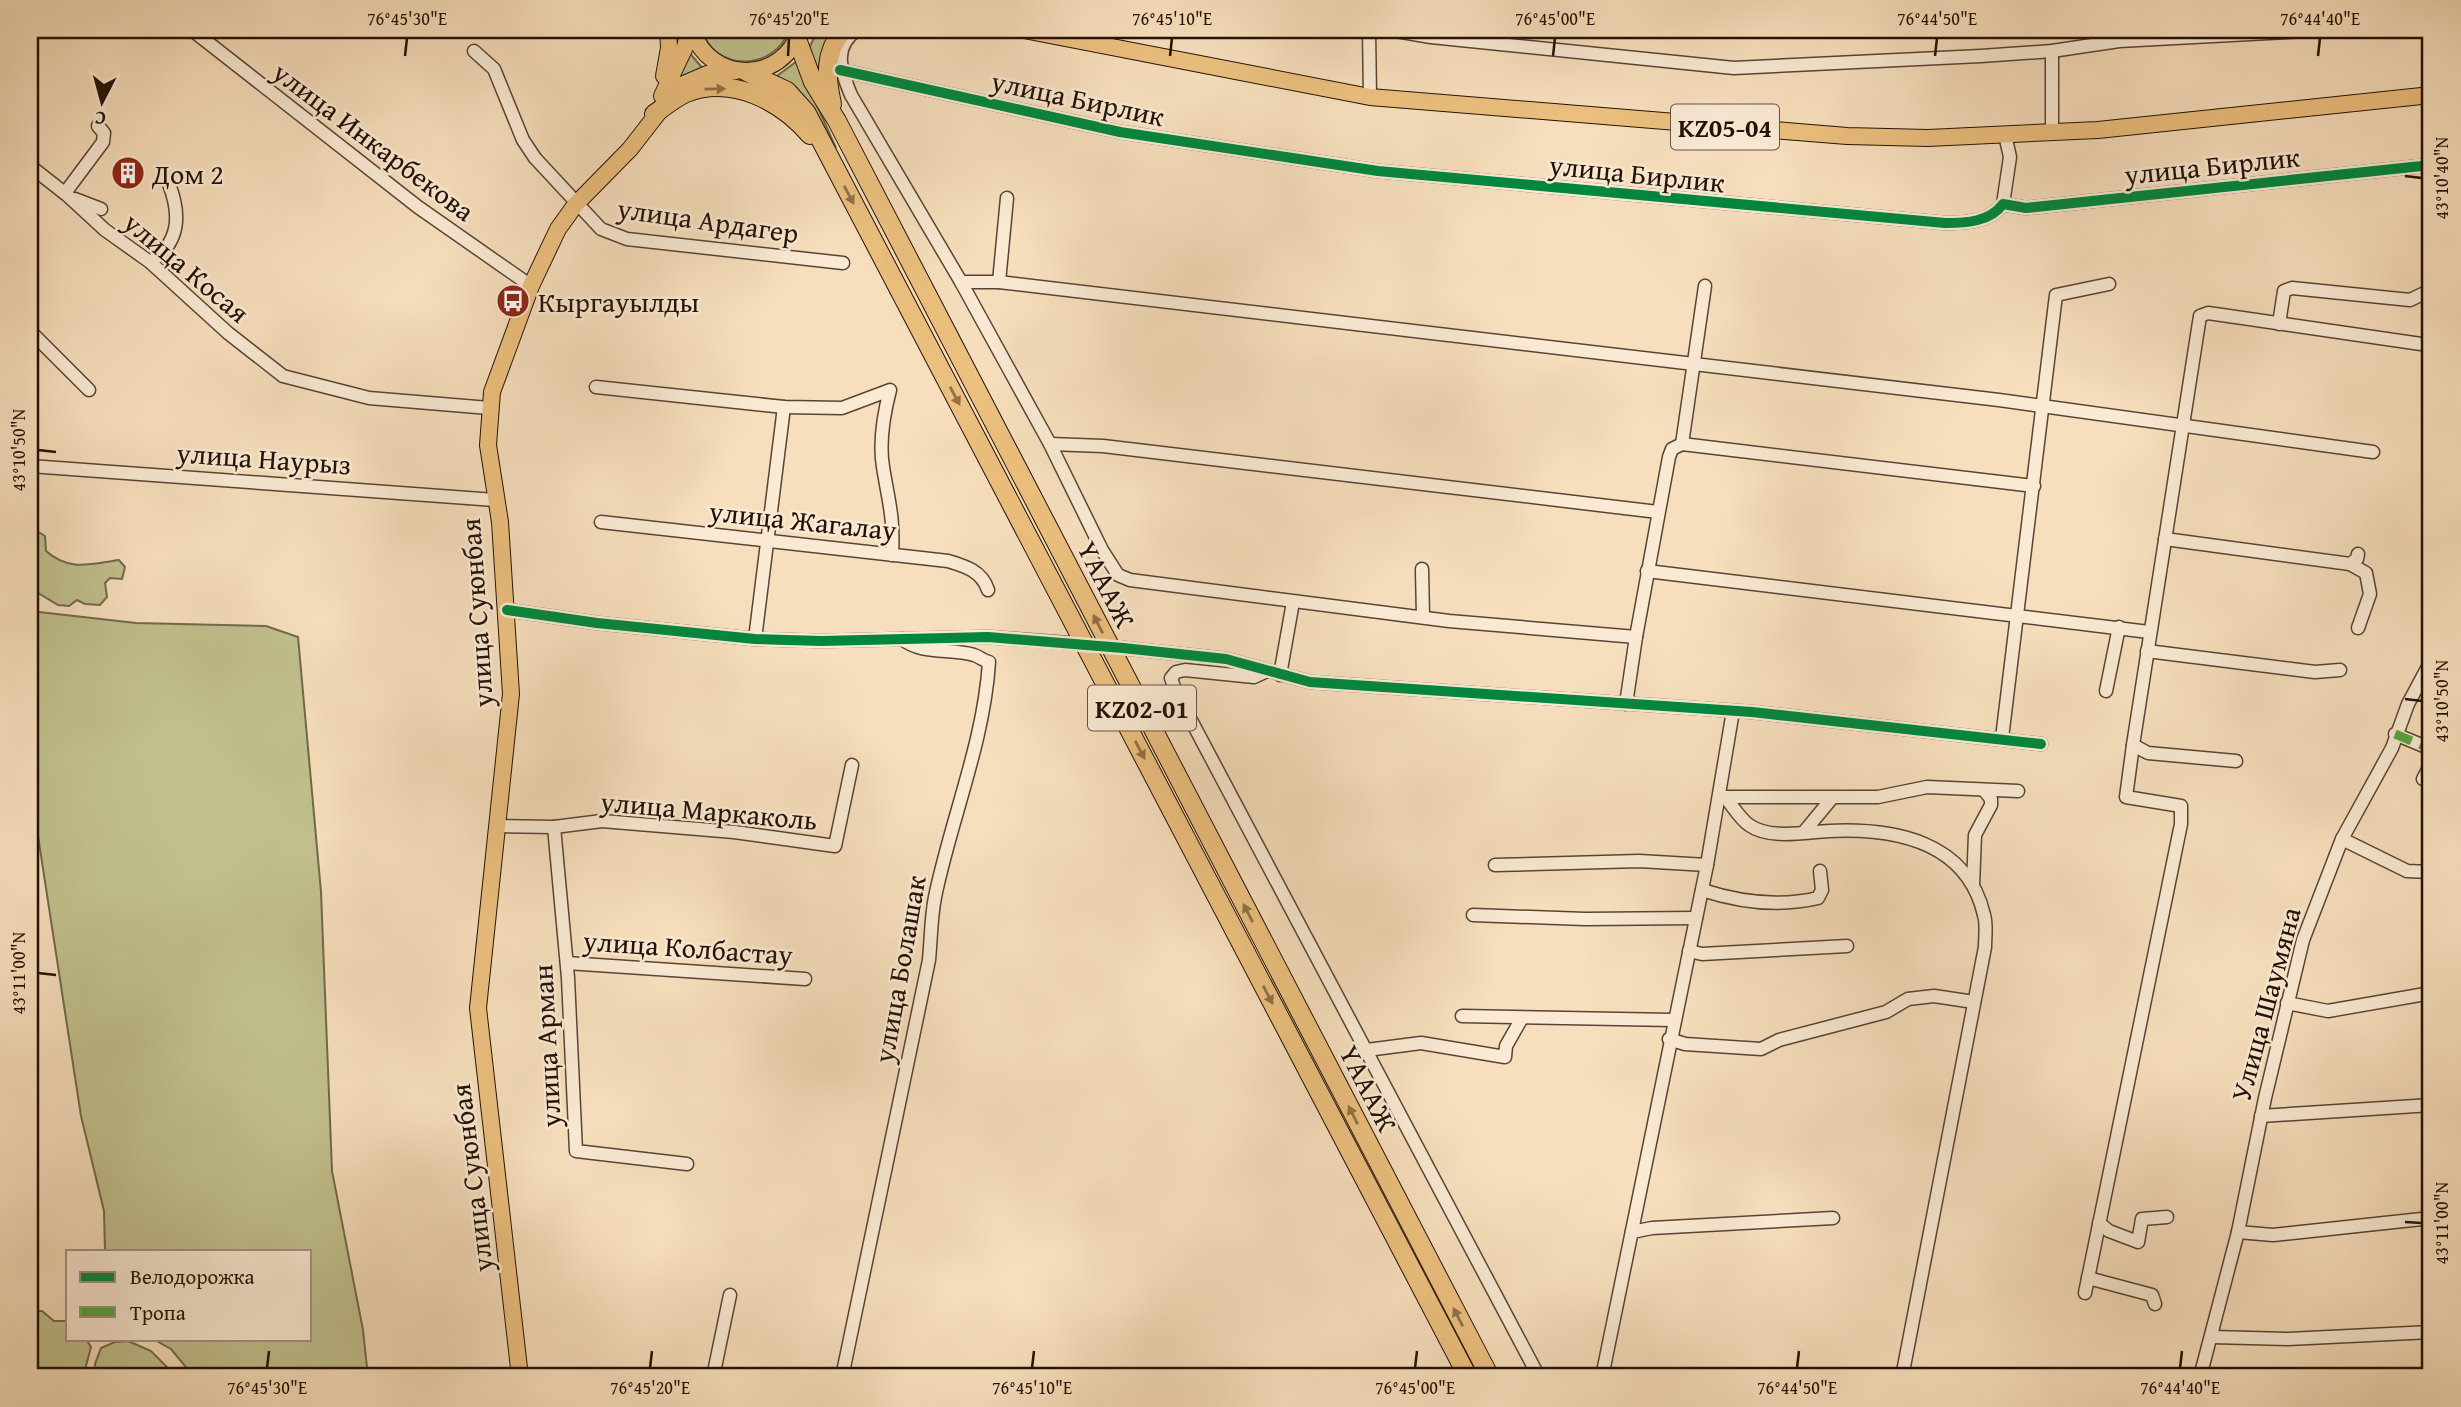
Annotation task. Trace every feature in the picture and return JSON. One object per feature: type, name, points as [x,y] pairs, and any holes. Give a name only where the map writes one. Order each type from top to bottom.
[{"type":"highway","points":[[837,121],[827,67],[833,44],[843,30]]},
{"type":"highway","name":"ҮАААЖ","points":[[802,33],[813,82],[837,121],[1490,1377]]},
{"type":"highway","name":"ҮАААЖ","points":[[741,71],[777,85],[801,104],[1468,1377]]},
{"type":"highway","points":[[653,114],[694,91],[740,91],[758,95],[786,110],[830,161]]},
{"type":"main road","points":[[653,114],[667,63],[668,30]]},
{"type":"main road","points":[[653,114],[685,47],[690,30]]},
{"type":"main road","points":[[690,30],[702,51],[711,60],[741,71]]},
{"type":"main road","name":"KZ05-04","points":[[1024,30],[1370,97],[1809,133],[1928,138],[2052,133],[2431,96]]},
{"type":"main road","name":"улица Суюнбая","points":[[520,1377],[478,1008],[511,694],[500,522],[488,445],[489,408],[498,368],[531,286],[558,229],[576,204],[630,149],[653,114],[678,86],[687,80],[707,74],[741,71],[777,62],[802,33]]},
{"type":"street","name":"улица Инкарбекова","points":[[192,30],[418,207],[531,286]]},
{"type":"street","points":[[857,30],[846,37],[841,47],[840,70],[851,94],[961,282],[1051,444],[1089,526],[1118,575],[1130,580],[1293,602],[1636,637]]},
{"type":"street","points":[[1369,30],[1370,97]]},
{"type":"street","points":[[1390,30],[1431,37],[1734,68],[2052,51],[2119,41],[2324,30]]},
{"type":"street","name":"улица Ардагер","points":[[474,51],[494,69],[523,140],[576,204],[601,229],[627,239],[842,263]]},
{"type":"street","points":[[2052,51],[2052,133]]},
{"type":"street","name":"улица Бирлик","points":[[840,70],[1120,132],[1397,173],[1945,223],[1964,223],[1990,216],[2003,204],[2026,208],[2431,165]]},
{"type":"street","points":[[98,126],[104,133],[103,142],[67,195],[101,209]]},
{"type":"street","points":[[2003,204],[2010,157],[2005,135]]},
{"type":"street","name":"улица Косая","points":[[30,166],[105,230],[150,262],[228,333],[284,376],[369,398],[489,408]]},
{"type":"street","points":[[150,262],[162,254],[176,233],[177,213],[169,184]]},
{"type":"street","points":[[999,282],[1007,198]]},
{"type":"street","points":[[961,282],[999,282],[1695,363],[2181,424],[2373,452]]},
{"type":"street","points":[[2002,737],[2056,295],[2109,284]]},
{"type":"street","points":[[1682,444],[1705,286]]},
{"type":"street","points":[[2279,324],[2284,291],[2292,288],[2410,300],[2431,290]]},
{"type":"street","points":[[2085,1293],[2181,824],[2182,806],[2126,797],[2196,327],[2202,313],[2428,345]]},
{"type":"street","points":[[30,331],[89,390]]},
{"type":"street","points":[[596,387],[784,407],[842,408],[890,390],[885,408],[883,467],[893,507],[892,555]]},
{"type":"street","points":[[755,639],[784,407]]},
{"type":"street","points":[[1051,444],[1103,446],[1658,512]]},
{"type":"street","points":[[1626,704],[1647,571],[1672,449],[1682,444],[2034,486]]},
{"type":"street","name":"улица Наурыз","points":[[30,466],[495,500]]},
{"type":"street","name":"улица Жагалау","points":[[601,522],[948,561],[970,567],[985,581],[988,590]]},
{"type":"street","points":[[2165,539],[2354,559],[2366,573],[2371,594],[2358,628]]},
{"type":"street","points":[[1422,569],[1423,617]]},
{"type":"street","points":[[1647,571],[2017,613],[2149,632]]},
{"type":"street","points":[[1273,673],[1293,602]]},
{"type":"street","points":[[507,610],[610,625],[755,639],[988,637],[1068,643]]},
{"type":"street","points":[[2106,691],[2119,627]]},
{"type":"street","name":"улица Болашак","points":[[842,1377],[929,960],[934,898],[979,722],[989,662],[977,655],[909,645],[902,639]]},
{"type":"street","points":[[1123,648],[1226,659],[1310,682],[1380,689],[1733,711],[2002,737],[2041,744]]},
{"type":"street","points":[[2147,651],[2315,673],[2340,670]]},
{"type":"street","name":"Улица Шаумяна","points":[[2200,1377],[2238,1232],[2261,1116],[2303,940],[2342,839],[2392,748],[2395,734],[2431,662]]},
{"type":"street","points":[[1273,673],[1254,677],[1185,670],[1176,672],[1171,678],[1174,690],[1539,1377]]},
{"type":"street","points":[[1602,1377],[1669,1038],[1723,797],[1733,711]]},
{"type":"street","points":[[2395,734],[2431,749]]},
{"type":"street","points":[[2133,745],[2148,754],[2236,761]]},
{"type":"street","points":[[2423,779],[2431,764]]},
{"type":"street","name":"улица Маркаколь","points":[[498,826],[554,827],[602,821],[734,832],[835,846],[852,765]]},
{"type":"street","points":[[1723,797],[1878,797],[1927,787],[2018,791]]},
{"type":"street","points":[[1973,885],[1975,835],[1991,805],[1991,799],[1984,790]]},
{"type":"street","points":[[1723,797],[1750,826],[1783,834],[1838,831],[1918,839],[1948,858],[1973,885],[1985,916],[1985,947],[1902,1377]]},
{"type":"street","points":[[1804,832],[1832,797]]},
{"type":"street","name":"улица Арман","points":[[554,827],[567,963],[576,1151],[687,1164]]},
{"type":"street","points":[[2342,839],[2407,871],[2431,872]]},
{"type":"street","points":[[1495,865],[1639,861],[1707,865]]},
{"type":"street","points":[[1702,890],[1761,902],[1805,901],[1818,898],[1822,890],[1820,871]]},
{"type":"street","points":[[1473,915],[1585,919],[1696,918]]},
{"type":"street","points":[[1689,951],[1702,954],[1847,946]]},
{"type":"street","name":"улица Колбастау","points":[[567,963],[805,979]]},
{"type":"street","points":[[2287,1003],[2328,1011],[2431,993]]},
{"type":"street","points":[[1669,1038],[1685,1044],[1761,1049],[1779,1040],[1886,1012],[1908,999],[1934,996],[1974,1002]]},
{"type":"street","points":[[1462,1016],[1673,1020]]},
{"type":"street","points":[[1367,1051],[1421,1044],[1505,1057],[1506,1046],[1522,1018]]},
{"type":"street","points":[[2261,1116],[2431,1105]]},
{"type":"street","points":[[2099,1223],[2109,1231],[2137,1242],[2142,1219],[2166,1217]]},
{"type":"street","points":[[2238,1232],[2273,1235],[2431,1218]]},
{"type":"street","points":[[1632,1232],[1652,1228],[1833,1219]]},
{"type":"street","points":[[2088,1278],[2139,1289],[2152,1295],[2155,1304]]},
{"type":"street","points":[[713,1377],[730,1295]]},
{"type":"street","points":[[2212,1337],[2288,1339],[2431,1332]]},
{"type":"green space","points":[[702,30],[789,30],[782,44],[771,53],[745,62],[719,54],[709,44]]},
{"type":"green space","points":[[818,30],[833,30],[823,85],[809,48]]},
{"type":"green space","points":[[688,51],[704,70],[674,79]]},
{"type":"green space","points":[[797,61],[836,148],[797,88],[777,76]]},
{"type":"green space","points":[[37,531],[45,536],[46,551],[63,562],[81,565],[119,560],[125,567],[122,579],[110,578],[105,583],[107,597],[100,605],[85,604],[77,600],[69,606],[58,605],[30,588],[30,532]]},
{"type":"green space","points":[[30,611],[136,623],[266,626],[298,637],[321,892],[332,1171],[363,1330],[368,1377],[194,1377],[171,1349],[155,1340],[312,1340],[312,1250],[105,1250],[104,1211],[81,1116],[30,784]]},
{"type":"green space","points":[[30,1311],[42,1311],[54,1321],[66,1321],[66,1340],[87,1340],[91,1347],[83,1377],[30,1377]]},
{"type":"green space","points":[[128,1341],[151,1351],[177,1377],[103,1377],[96,1373],[95,1364],[101,1348],[115,1342]]},
{"type":"tunnel","points":[[1068,643],[1116,647]]},
{"type":"marked path","points":[[2395,734],[2431,749]]},
{"type":"cycle path","points":[[840,70],[1120,132],[1378,171],[1945,223],[1984,218],[2003,204],[2026,208],[2431,165]]},
{"type":"cycle path","points":[[507,610],[597,623],[755,639],[821,641],[988,637],[1123,648],[1226,659],[1310,682],[1752,712],[2041,744]]},
{"type":"place","name":"Дом 2","points":[[128,173]]},
{"type":"place","name":"Кыргауылды","points":[[513,301]]}]
